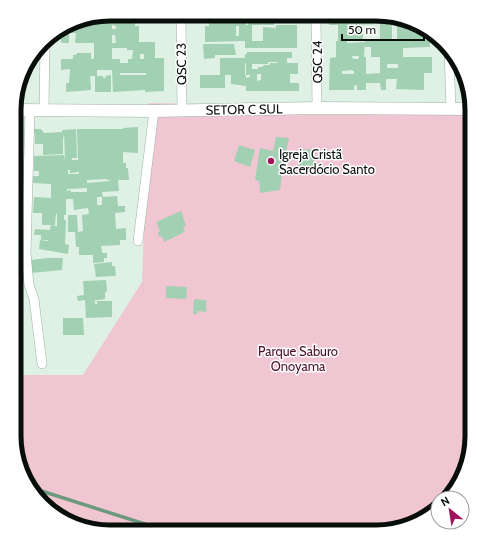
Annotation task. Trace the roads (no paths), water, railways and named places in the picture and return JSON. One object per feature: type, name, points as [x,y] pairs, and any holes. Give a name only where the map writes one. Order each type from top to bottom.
[{"type":"street","name":"QSC 23","points":[[181,21],[182,111]]},
{"type":"street","name":"QSC 24","points":[[316,21],[317,108]]},
{"type":"street","points":[[44,111],[45,49]]},
{"type":"street","points":[[449,59],[451,109]]},
{"type":"street","name":"SETOR C SUL","points":[[21,110],[182,111],[317,108],[465,108]]},
{"type":"street","points":[[30,110],[26,253],[29,285],[34,299],[42,364]]},
{"type":"street","points":[[138,241],[154,111]]},
{"type":"waterway","points":[[39,490],[148,525]]},
{"type":"place","name":"Igreja Cristã Sacerdócio Santo","points":[[271,161]]},
{"type":"park label","name":"Parque Saburo Onoyama","points":[[298,358]]}]
